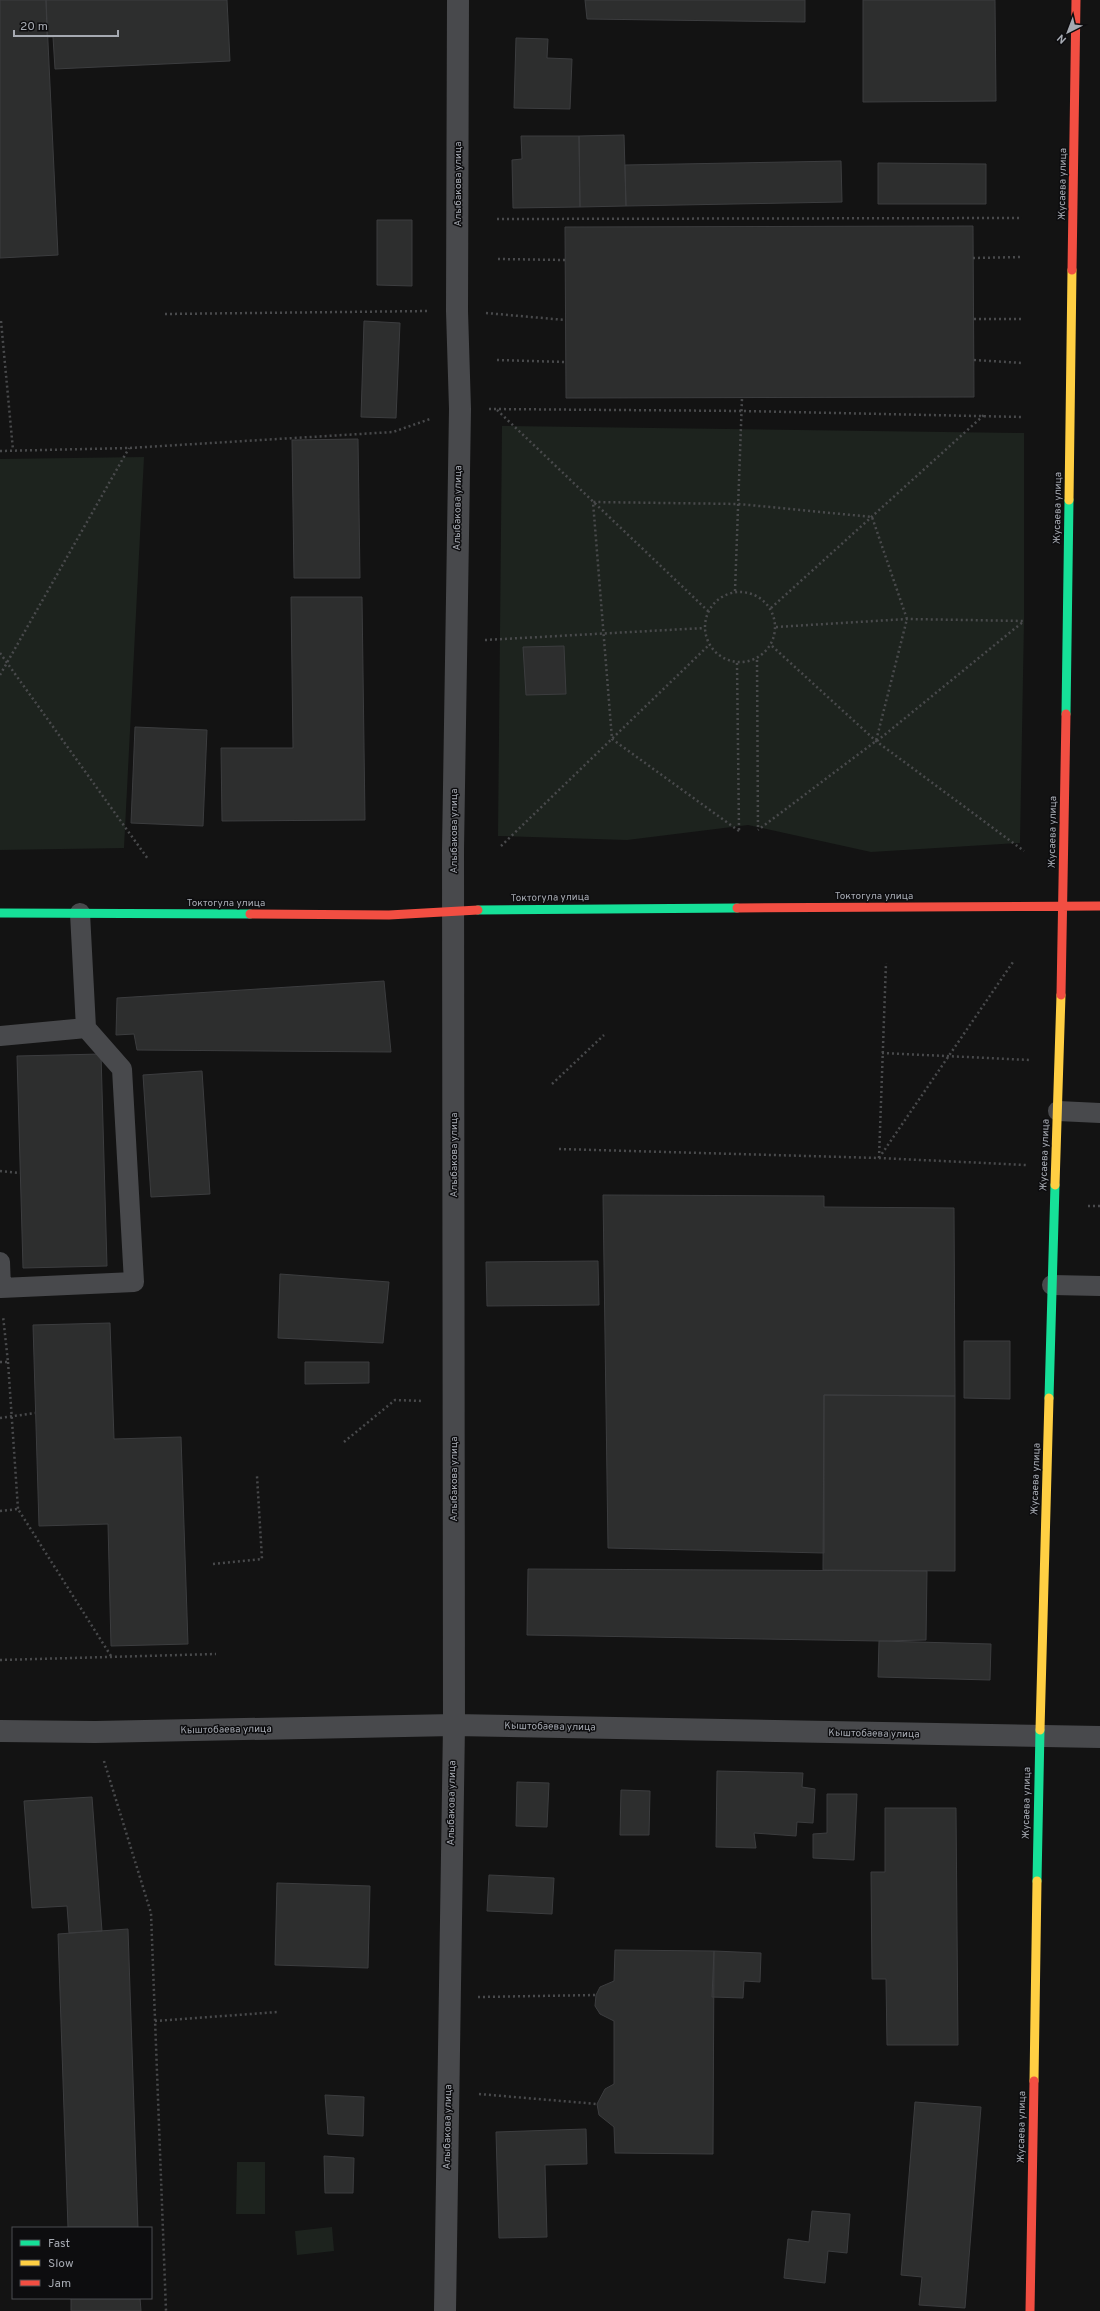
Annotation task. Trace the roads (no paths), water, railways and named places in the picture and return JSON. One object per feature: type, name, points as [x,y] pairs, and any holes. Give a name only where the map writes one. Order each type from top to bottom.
[{"type":"main road","name":"Жусаева улица","points":[[1030,2311],[1040,1737],[1063,906],[1076,0]]},
{"type":"main road","name":"Токтогула улица","points":[[0,913],[390,915],[454,911],[528,909],[1100,906]]},
{"type":"street","name":"Алыбакова улица","points":[[445,2311],[454,1725],[454,911],[456,642],[460,409],[457,311],[458,0]]},
{"type":"street","name":"Кыштобаева улица","points":[[0,1731],[95,1732],[454,1725],[1100,1737]]},
{"type":"lane","points":[[0,1262],[1,1288],[134,1282],[122,1068],[86,1028],[80,914]]},
{"type":"lane","points":[[0,1036],[86,1028]]},
{"type":"lane","points":[[1058,1111],[1100,1114]]},
{"type":"lane","points":[[1052,1285],[1100,1286]]}]
